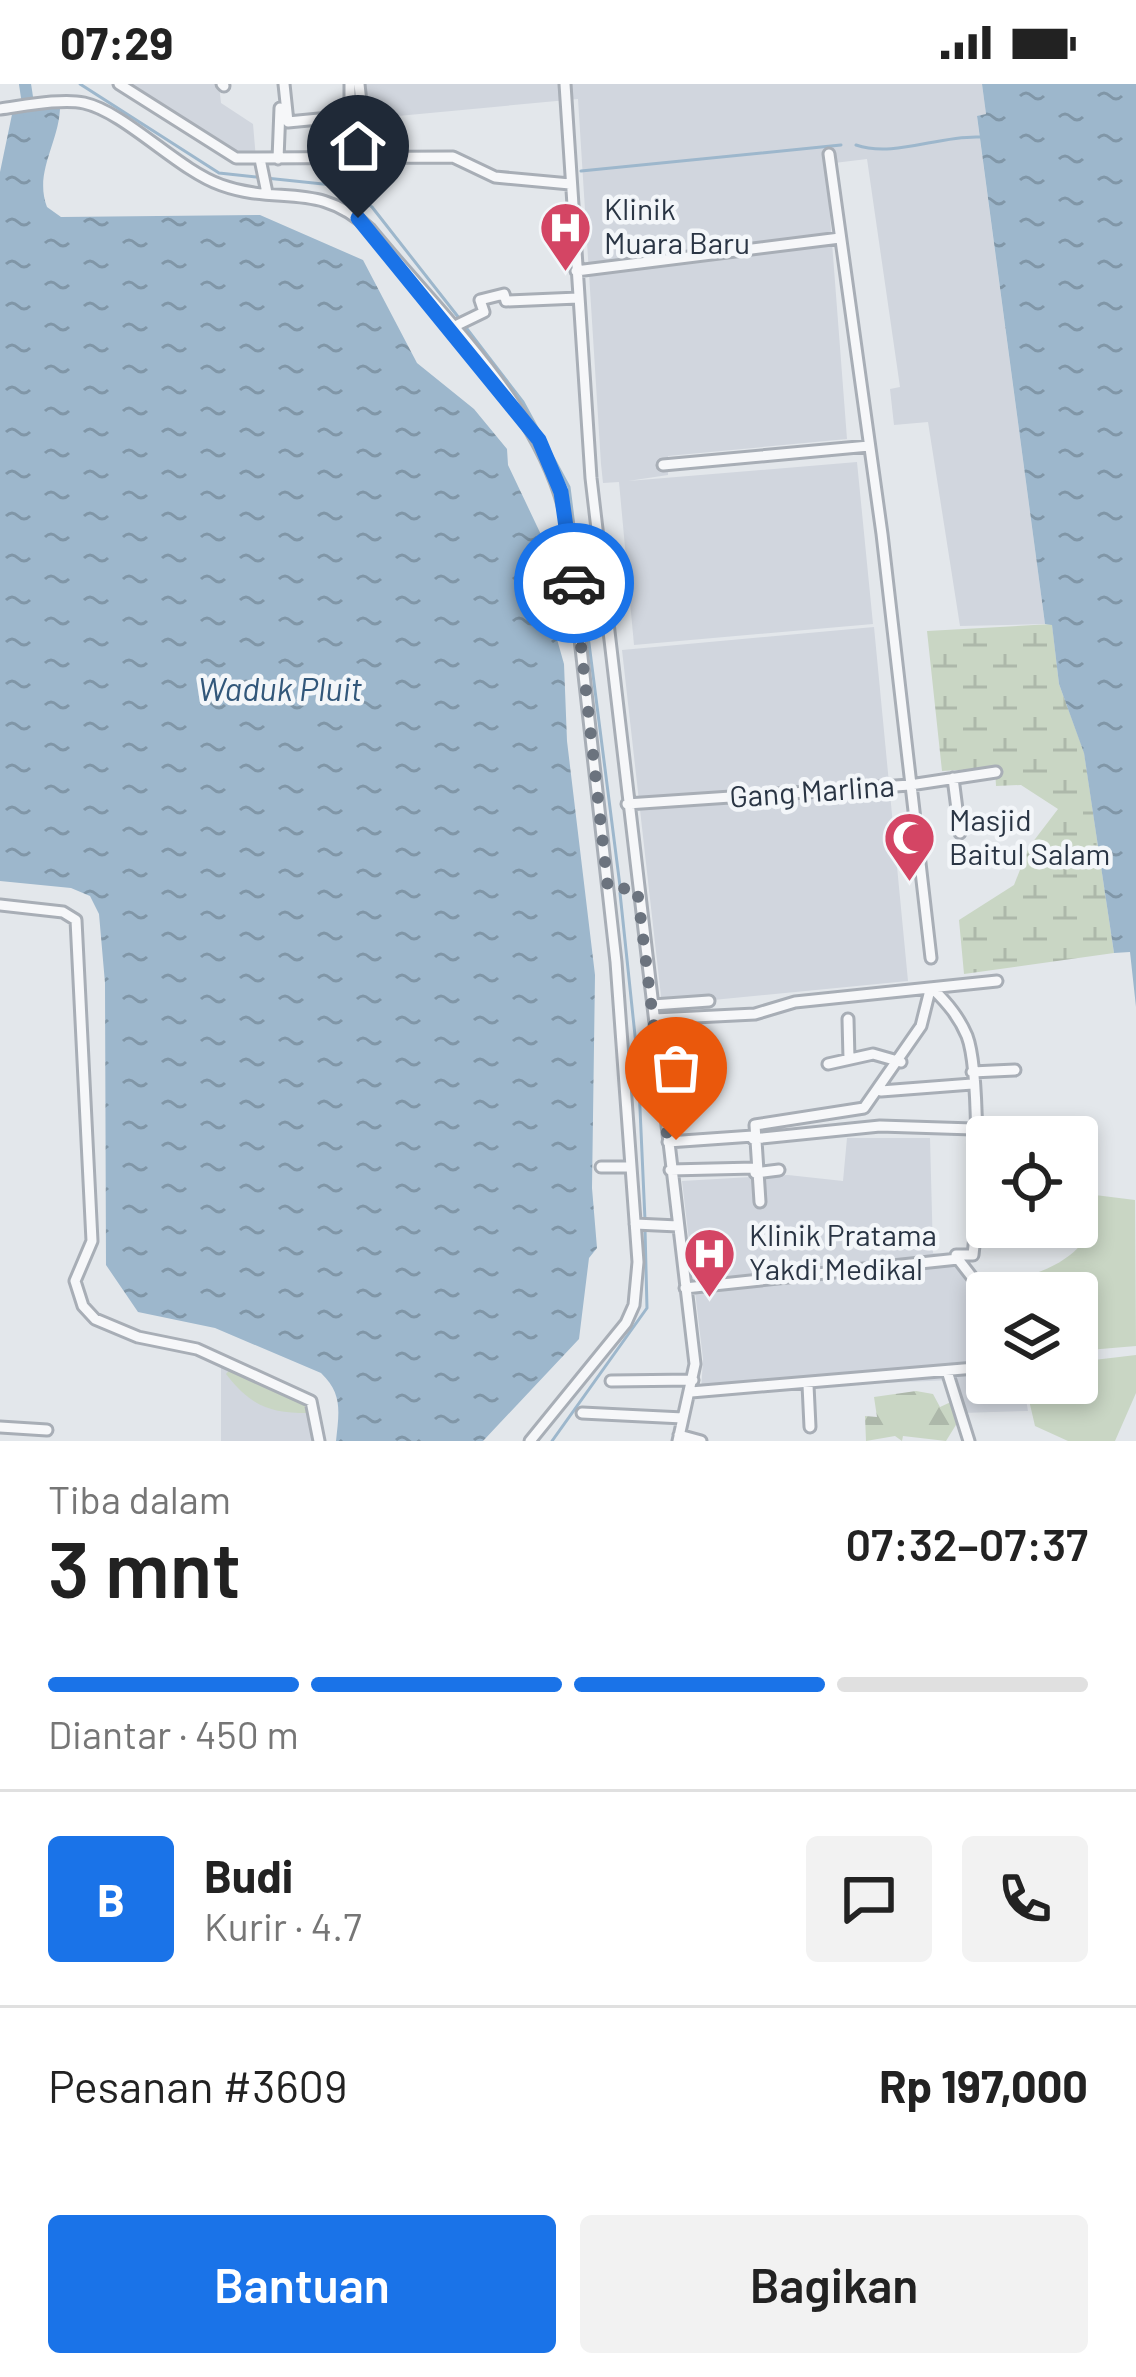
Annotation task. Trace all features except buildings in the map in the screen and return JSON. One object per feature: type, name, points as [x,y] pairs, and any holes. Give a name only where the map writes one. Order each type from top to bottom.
[{"type":"street","points":[[118,84],[223,153],[261,163],[366,149],[359,84]]},
{"type":"street","points":[[285,89],[288,122],[318,121],[350,116],[350,84]]},
{"type":"street","points":[[565,84],[578,298],[627,804],[685,1288],[692,1386],[678,1438],[701,1441]]},
{"type":"street","points":[[278,159],[280,95],[285,89]]},
{"type":"street","points":[[3,108],[88,104],[214,182],[320,196],[358,218],[539,440],[561,492],[608,889],[637,1284],[626,1323],[530,1441]]},
{"type":"street","points":[[318,121],[325,154]]},
{"type":"street","points":[[325,154],[453,157],[495,177],[570,184]]},
{"type":"street","points":[[830,154],[931,958]]},
{"type":"street","points":[[261,163],[266,189]]},
{"type":"street","points":[[576,271],[840,238]]},
{"type":"street","points":[[451,328],[484,312],[480,300],[504,294],[506,302],[578,298]]},
{"type":"street","points":[[663,465],[869,446]]},
{"type":"street","name":"Gang Marlina","points":[[627,804],[910,785],[996,772]]},
{"type":"street","points":[[952,778],[960,833]]},
{"type":"street","points":[[608,889],[637,888]]},
{"type":"street","points":[[0,905],[63,912],[76,920],[92,1241],[75,1281],[83,1306],[107,1325],[197,1349],[311,1401],[319,1441]]},
{"type":"street","points":[[655,1019],[755,1014],[791,1007],[795,1002],[997,981]]},
{"type":"street","points":[[760,1202],[753,1137],[758,1123],[864,1108],[901,1062],[921,1026],[932,990]]},
{"type":"street","points":[[932,990],[954,1010],[968,1038],[973,1116]]},
{"type":"street","points":[[653,1005],[709,1001]]},
{"type":"street","points":[[848,1019],[849,1059]]},
{"type":"street","points":[[828,1064],[873,1054],[901,1062]]},
{"type":"street","points":[[880,1091],[1015,1070]]},
{"type":"street","points":[[668,1142],[880,1126],[966,1130]]},
{"type":"street","points":[[601,1167],[630,1167]]},
{"type":"street","points":[[670,1170],[779,1170]]},
{"type":"street","points":[[634,1224],[678,1226]]},
{"type":"street","points":[[946,1261],[973,1255],[973,1248]]},
{"type":"street","points":[[685,1288],[958,1259],[968,1272]]},
{"type":"street","points":[[611,1381],[808,1385],[966,1370]]},
{"type":"street","points":[[947,1372],[969,1441]]},
{"type":"street","points":[[808,1385],[810,1427]]},
{"type":"street","points":[[582,1413],[683,1418]]},
{"type":"street","points":[[0,1427],[49,1437]]},
{"type":"shaded area","points":[[123,84],[219,84],[221,103],[253,124],[256,159],[236,157]]},
{"type":"shaded area","points":[[362,84],[982,84],[986,114],[977,117],[1045,624],[960,626],[928,422],[894,425],[890,389],[900,387],[867,159],[826,164],[847,439],[668,456],[668,475],[628,481],[857,462],[873,624],[634,645],[619,482],[603,483],[601,464],[578,99],[366,119]]},
{"type":"shaded area","points":[[874,627],[908,981],[662,1005],[622,650]]},
{"type":"shaded area","points":[[847,1138],[930,1138],[933,1253],[963,1256],[971,1272],[966,1272],[966,1404],[1027,1404],[1028,1411],[962,1413],[952,1380],[701,1391],[703,1359],[682,1181],[788,1175],[843,1181]]},
{"type":"shaded area","points":[[221,1365],[307,1405],[316,1441],[221,1441]]},
{"type":"green space","points":[[1052,624],[1059,684],[1084,752],[1114,953],[964,974],[959,920],[1014,885],[1029,847],[1058,809],[1021,785],[996,786],[995,768],[942,771],[927,631]]},
{"type":"green space","points":[[1098,1195],[1135,1200],[1136,1346],[1098,1349],[1098,1272],[1036,1272],[1078,1248],[1098,1248]]},
{"type":"green space","points":[[1136,1355],[1136,1393],[1115,1441],[1068,1441],[1035,1426],[1030,1404],[1098,1404],[1098,1360]]},
{"type":"green space","points":[[230,1369],[315,1413],[264,1407],[226,1374]]},
{"type":"green space","points":[[916,1391],[933,1394],[940,1407],[953,1401],[959,1420],[946,1441],[903,1436],[902,1441],[895,1436],[866,1441],[865,1416],[877,1417],[874,1397]]},
{"type":"water","points":[[982,84],[1136,84],[1136,1007],[1130,952],[1114,953],[1084,753],[1059,684],[1052,625],[1045,624],[977,116],[986,114]]},
{"type":"water","name":"Waduk Pluit","points":[[15,100],[60,101],[43,180],[47,207],[61,217],[260,215],[363,260],[417,363],[474,409],[507,449],[508,465],[545,543],[556,585],[553,625],[564,664],[567,741],[595,975],[592,1188],[597,1248],[589,1258],[579,1339],[483,1441],[336,1441],[336,1396],[321,1373],[215,1328],[138,1312],[106,1265],[105,983],[99,914],[90,896],[71,888],[0,881],[0,172]]},
{"type":"waterway","points":[[25,84],[30,117]]},
{"type":"waterway","points":[[80,84],[219,173],[342,186],[372,207],[459,318]]},
{"type":"waterway","points":[[856,145],[886,149],[980,137]]},
{"type":"waterway","points":[[581,171],[841,145]]},
{"type":"waterway","points":[[451,153],[475,163]]},
{"type":"waterway","points":[[464,325],[523,402],[569,487],[620,886]]},
{"type":"waterway","points":[[620,893],[638,1064],[645,1220]]},
{"type":"waterway","points":[[552,1441],[647,1308],[645,1229]]},
{"type":"way so far","points":[[574,583],[608,889],[637,888],[668,1142],[676,1140]]},
{"type":"place","name":"Klinik Muara Baru","points":[[565,273]]},
{"type":"place","name":"Masjid Baitul Salam","points":[[910,884]]},
{"type":"place","name":"Klinik Pratama Yakdi Medikal","points":[[710,1299]]},
{"type":"route","points":[[358,218],[539,440],[561,492],[574,583]]}]
